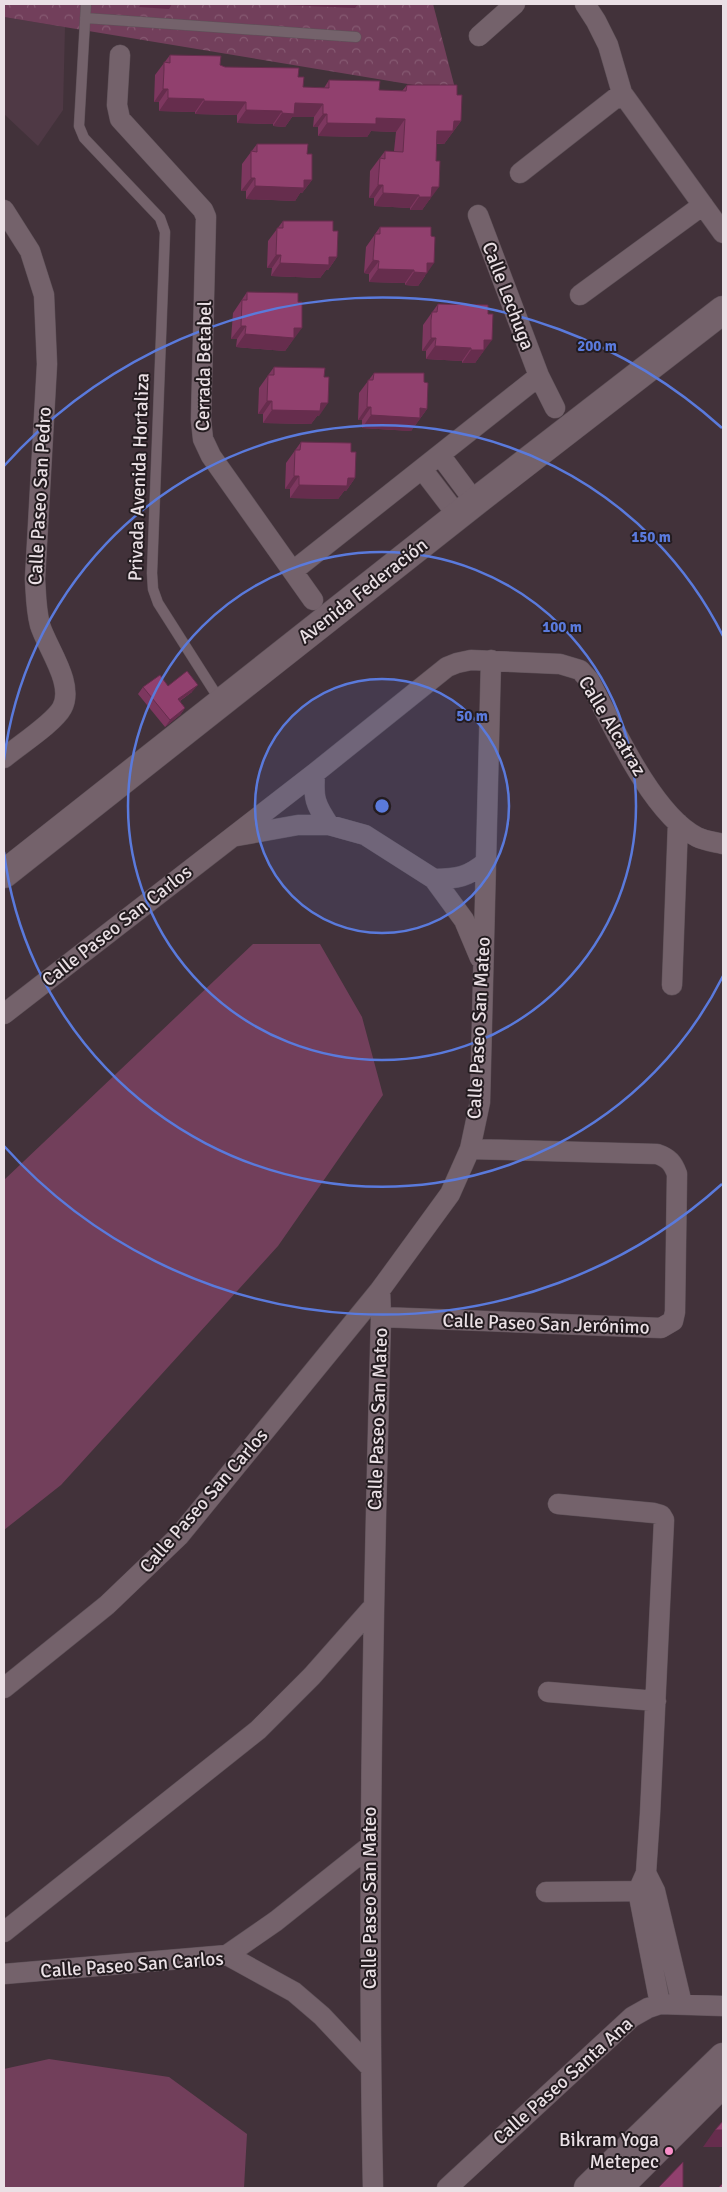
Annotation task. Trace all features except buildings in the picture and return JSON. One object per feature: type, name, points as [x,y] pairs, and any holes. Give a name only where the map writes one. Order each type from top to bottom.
[{"type":"main road","name":"Avenida Federación","points":[[4,874],[723,310]]},
{"type":"main road","points":[[588,2188],[723,2056]]},
{"type":"main road","points":[[618,2188],[723,2083]]},
{"type":"street","points":[[585,4],[596,20],[608,45],[622,93],[723,233]]},
{"type":"street","points":[[479,36],[506,7]]},
{"type":"street","name":"Cerrada Betabel","points":[[120,55],[117,105],[120,119],[203,210],[206,217],[200,420],[203,438],[211,456],[313,600]]},
{"type":"street","points":[[520,173],[622,93]]},
{"type":"street","points":[[580,295],[704,205]]},
{"type":"street","name":"Calle Paseo San Pedro","points":[[4,210],[30,251],[44,295],[47,364],[35,580],[36,605],[41,626],[65,683],[65,696],[62,708],[54,718],[4,758]]},
{"type":"street","name":"Calle Lechuga","points":[[478,215],[539,376],[555,408]]},
{"type":"street","points":[[293,571],[539,376]]},
{"type":"street","points":[[440,455],[467,509]]},
{"type":"street","points":[[422,469],[467,509]]},
{"type":"street","name":"Calle Alcatraz","points":[[447,667],[471,660],[491,660],[560,664],[580,670],[589,680],[626,749],[655,797],[678,823],[697,837],[723,844]]},
{"type":"street","name":"Calle Paseo San Mateo","points":[[372,2188],[370,1846],[380,1290],[450,1194],[470,1149],[480,1102],[491,660]]},
{"type":"street","name":"Calle Paseo San Carlos","points":[[4,1014],[315,773],[447,667]]},
{"type":"street","points":[[315,773],[314,792],[317,807],[329,825]]},
{"type":"street","points":[[672,985],[678,823]]},
{"type":"street","name":"Calle Paseo San Carlos","points":[[230,837],[265,829],[298,825],[329,825],[365,835],[434,879],[464,920],[483,966]]},
{"type":"street","points":[[434,879],[454,879],[473,872],[486,862]]},
{"type":"street","name":"Calle Paseo San Jerónimo","points":[[381,1317],[661,1328],[673,1321],[675,1312],[678,1174],[672,1162],[666,1157],[657,1154],[470,1149]]},
{"type":"street","name":"Calle Paseo San Carlos","points":[[4,1688],[107,1605],[179,1536],[380,1290]]},
{"type":"street","points":[[558,1504],[654,1513],[661,1515],[664,1520],[646,1885],[660,2004]]},
{"type":"street","points":[[4,1932],[258,1730],[312,1676],[373,1607]]},
{"type":"street","points":[[548,1692],[656,1701]]},
{"type":"street","points":[[227,1955],[276,1921],[370,1846]]},
{"type":"street","points":[[546,1892],[646,1885]]},
{"type":"street","points":[[646,1885],[682,2004]]},
{"type":"street","name":"Calle Paseo San Carlos","points":[[4,1974],[227,1955],[294,1992],[322,2016],[370,2067]]},
{"type":"street","name":"Calle Paseo Santa Ana","points":[[447,2188],[632,2017],[660,2004],[723,2006]]},
{"type":"lane","points":[[86,4],[85,18],[356,37]]},
{"type":"lane","name":"Privada Avenida Hortaliza","points":[[85,18],[79,126],[84,138],[160,218],[165,232],[152,573],[153,589],[158,603],[222,703]]},
{"type":"shaded area","points":[[4,17],[65,27],[63,110],[38,146],[4,114]]},
{"type":"green space","points":[[4,4],[433,4],[456,92],[4,17]]},
{"type":"green space","points":[[253,944],[320,944],[362,1017],[383,1095],[278,1246],[61,1485],[4,1530],[4,1180]]},
{"type":"green space","points":[[49,2059],[169,2077],[247,2134],[244,2188],[4,2188],[4,2069]]},
{"type":"place","name":"Bikram Yoga Metepec","points":[[669,2151]]}]
